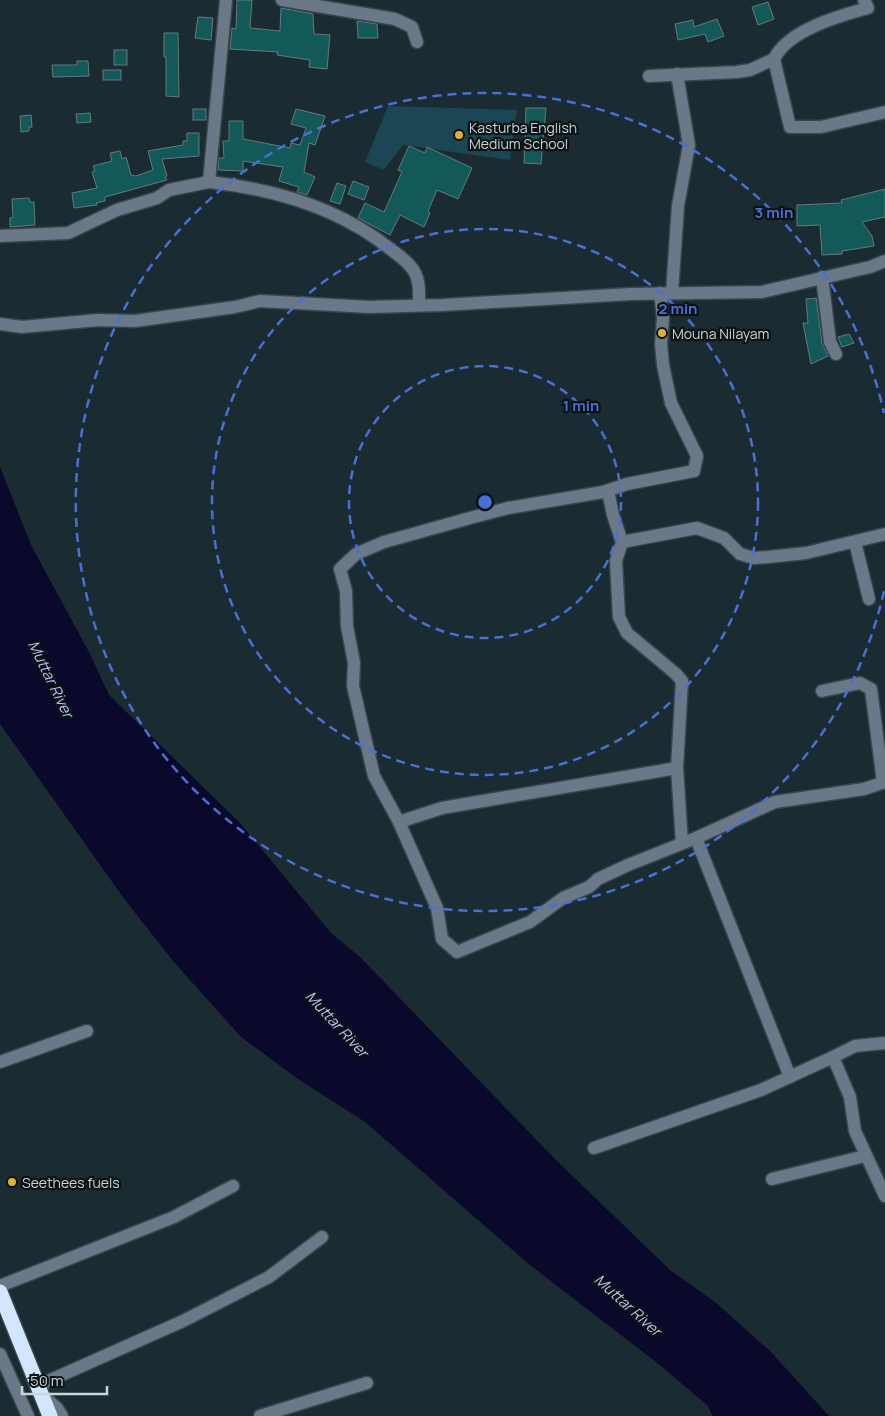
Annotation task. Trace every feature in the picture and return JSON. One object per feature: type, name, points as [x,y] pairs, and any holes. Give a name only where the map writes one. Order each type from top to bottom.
[{"type":"highway","points":[[0,1292],[50,1416]]},
{"type":"street","points":[[209,182],[226,0]]},
{"type":"street","points":[[282,0],[395,20],[412,27],[417,42]]},
{"type":"street","points":[[649,76],[750,70],[774,59],[787,43],[805,32],[868,8],[864,0]]},
{"type":"street","points":[[774,59],[790,128],[821,127],[885,112]]},
{"type":"street","points":[[677,74],[689,145],[678,206],[661,344],[663,365],[671,403],[697,456],[694,471],[627,484],[608,491],[508,508],[384,542],[356,554],[340,569],[346,591],[347,626],[354,662],[352,686],[374,776],[399,822],[437,908],[442,939],[457,952],[530,922],[563,898],[589,887],[598,879],[775,802],[864,789],[884,782],[871,690],[860,683],[822,691]]},
{"type":"street","points":[[0,236],[68,233],[117,210],[157,198],[169,190],[209,182],[254,188],[292,198],[328,211],[370,233],[406,262],[414,271],[418,284],[419,305]]},
{"type":"street","points":[[0,324],[22,327],[98,320],[135,321],[236,307],[260,301],[369,307],[666,293],[762,292],[870,267],[885,261]]},
{"type":"street","points":[[822,277],[830,342],[836,354]]},
{"type":"street","points":[[608,491],[612,515],[622,542],[616,561],[619,617],[627,634],[682,681],[677,768],[682,843]]},
{"type":"street","points":[[622,542],[697,528],[724,538],[740,554],[754,558],[806,553],[885,534]]},
{"type":"street","points":[[855,542],[869,599]]},
{"type":"street","points":[[399,822],[442,808],[677,768]]},
{"type":"street","points":[[696,838],[790,1077]]},
{"type":"street","points":[[0,1062],[87,1031]]},
{"type":"street","points":[[594,1148],[761,1090],[855,1046],[885,1043]]},
{"type":"street","points":[[833,1057],[850,1097],[855,1131],[866,1156],[881,1176],[885,1196]]},
{"type":"street","points":[[772,1180],[866,1156]]},
{"type":"street","points":[[0,1286],[69,1257],[174,1217],[233,1186]]},
{"type":"street","points":[[62,1416],[57,1408],[39,1390],[183,1321],[269,1277],[322,1237]]},
{"type":"street","points":[[0,1354],[28,1416]]},
{"type":"street","points":[[260,1416],[288,1411],[368,1383]]},
{"type":"shaded area","points":[[388,106],[517,110],[510,160],[403,145],[384,170],[365,162]]},
{"type":"water","name":"Muttar River","points":[[0,467],[31,545],[90,654],[109,695],[240,823],[331,933],[360,957],[555,1159],[670,1270],[715,1302],[771,1352],[829,1416],[713,1416],[707,1405],[656,1362],[530,1265],[365,1122],[298,1079],[241,1037],[173,961],[125,900],[0,724]]},
{"type":"building","points":[[237,0],[252,0],[250,28],[280,31],[281,8],[313,14],[314,34],[330,35],[327,69],[309,67],[310,60],[277,55],[278,52],[230,49],[232,28],[236,29]]},
{"type":"building","points":[[768,2],[774,19],[758,25],[752,7]]},
{"type":"building","points":[[198,17],[213,18],[211,40],[195,38]]},
{"type":"building","points":[[717,19],[724,36],[708,42],[705,34],[678,40],[675,24],[693,20],[694,27]]},
{"type":"building","points":[[357,21],[377,24],[378,38],[358,38]]},
{"type":"building","points":[[164,33],[178,33],[179,97],[166,96]]},
{"type":"building","points":[[114,50],[127,50],[127,65],[114,65]]},
{"type":"building","points":[[77,61],[88,61],[89,76],[53,77],[52,65],[77,65]]},
{"type":"building","points":[[103,70],[121,70],[121,80],[103,80]]},
{"type":"building","points":[[526,108],[546,108],[541,164],[524,163]]},
{"type":"building","points":[[193,109],[206,109],[206,120],[193,120]]},
{"type":"building","points":[[296,109],[325,116],[315,145],[309,143],[304,172],[315,177],[307,195],[297,192],[299,187],[279,181],[283,167],[243,161],[243,171],[218,170],[219,158],[224,158],[223,141],[229,141],[229,121],[243,121],[243,139],[290,148],[291,143],[300,145],[306,128],[291,124]]},
{"type":"building","points":[[90,113],[91,122],[77,123],[76,114]]},
{"type":"building","points":[[31,115],[32,127],[29,127],[29,131],[21,132],[20,116]]},
{"type":"building","points":[[187,133],[199,133],[199,156],[162,159],[167,180],[105,197],[105,201],[96,203],[97,205],[74,208],[72,193],[97,188],[92,172],[95,171],[93,166],[112,161],[110,153],[120,151],[122,159],[126,157],[131,175],[136,176],[153,170],[148,151],[183,145],[183,141],[187,141]]},
{"type":"building","name":"Kasturba English Medium School","points":[[409,146],[425,153],[427,147],[472,168],[458,199],[437,190],[428,211],[430,213],[424,227],[400,215],[390,235],[358,218],[365,203],[384,212],[402,172],[398,170]]},
{"type":"building","points":[[353,181],[369,187],[364,200],[348,194]]},
{"type":"building","points":[[337,183],[346,186],[340,204],[330,201]]},
{"type":"building","points":[[885,189],[885,217],[862,222],[872,236],[874,246],[842,251],[842,254],[822,255],[820,225],[797,226],[797,205],[842,203],[841,200]]},
{"type":"building","points":[[29,198],[30,202],[34,202],[35,225],[10,227],[10,218],[13,217],[12,199]]},
{"type":"building","points":[[816,298],[822,343],[828,356],[811,364],[803,323],[808,323],[806,299]]},
{"type":"building","points":[[849,334],[854,343],[842,347],[838,337]]},
{"type":"place","name":"Kasturba English Medium School","points":[[459,135]]},
{"type":"place","name":"Mouna Nilayam","points":[[662,333]]},
{"type":"place","name":"Seethees fuels","points":[[12,1182]]}]
